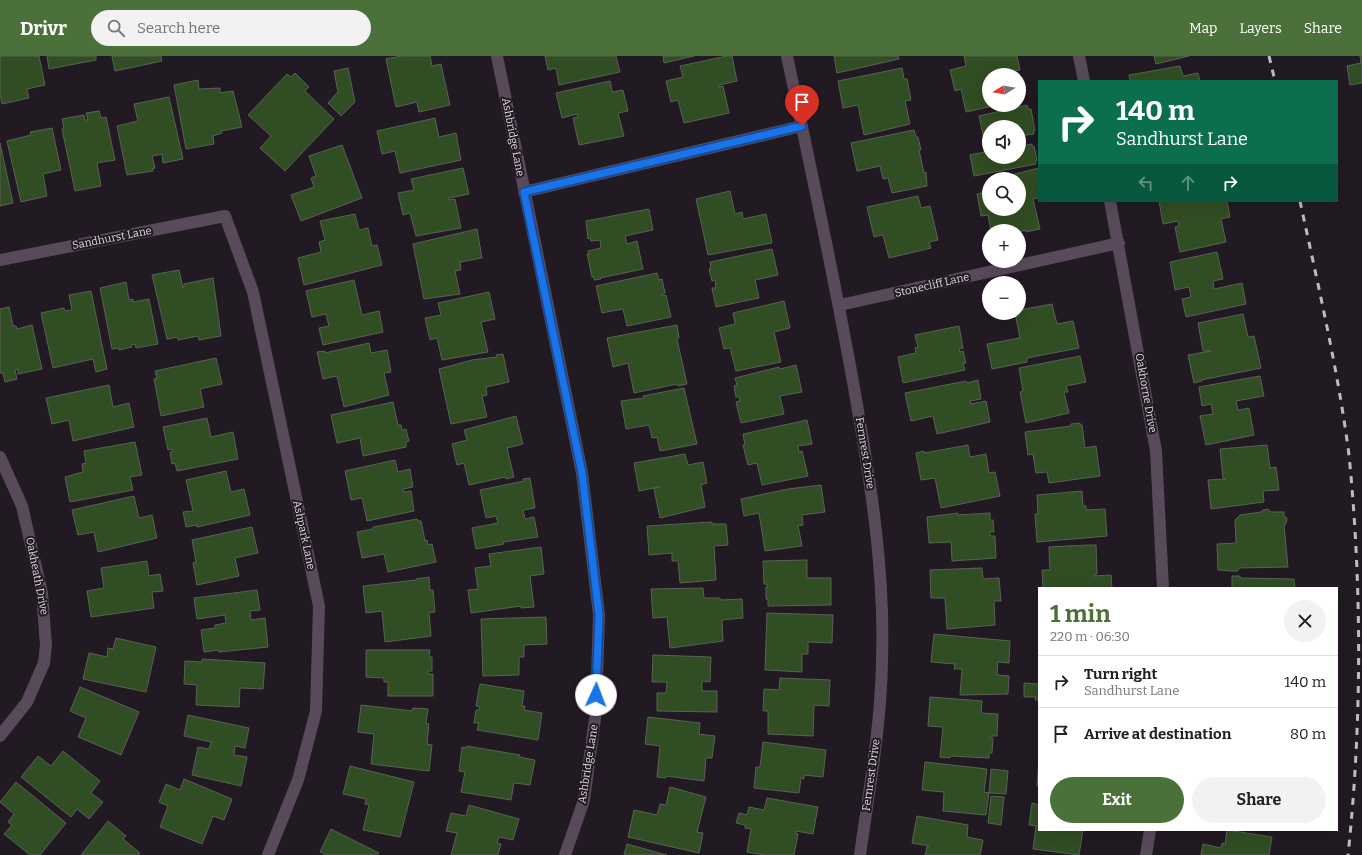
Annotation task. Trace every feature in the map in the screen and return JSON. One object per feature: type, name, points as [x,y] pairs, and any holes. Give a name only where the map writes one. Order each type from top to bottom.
[{"type":"street","name":"Ashbridge Lane","points":[[497,56],[582,473],[599,615],[596,711],[584,800],[565,855]]},
{"type":"street","name":"Fernrest Drive","points":[[787,56],[840,305],[871,489],[881,601],[882,660],[880,713],[860,855]]},
{"type":"street","points":[[1079,56],[1084,80]]},
{"type":"street","points":[[524,192],[802,126]]},
{"type":"street","name":"Oakhorne Drive","points":[[1110,202],[1119,243],[1156,451],[1163,587]]},
{"type":"street","name":"Sandhurst Lane","points":[[0,260],[225,216]]},
{"type":"street","name":"Ashpark Lane","points":[[225,216],[253,292],[319,606],[316,711],[298,780],[268,855]]},
{"type":"street","name":"Stonecliff Lane","points":[[840,305],[1119,243]]},
{"type":"street","name":"Oakheath Drive","points":[[0,457],[22,506],[42,593],[46,645],[44,663],[27,702],[0,736]]},
{"type":"street","points":[[1146,855],[1150,831]]},
{"type":"building","points":[[0,56],[39,56],[45,85],[27,89],[29,98],[2,104],[0,94]]},
{"type":"building","points":[[47,56],[96,56],[96,60],[49,69]]},
{"type":"building","points":[[112,56],[161,56],[162,61],[115,71]]},
{"type":"building","points":[[401,56],[430,56],[432,66],[441,64],[450,105],[419,112],[417,102],[396,107],[386,59]]},
{"type":"building","points":[[545,56],[616,56],[620,72],[559,85],[556,68],[548,70]]},
{"type":"building","points":[[663,56],[694,56],[664,63]]},
{"type":"building","points":[[732,56],[737,81],[719,85],[719,87],[723,86],[729,113],[684,123],[678,100],[671,102],[666,81],[683,77],[680,66]]},
{"type":"building","points":[[834,56],[898,56],[899,59],[837,73]]},
{"type":"building","points":[[964,56],[1017,56],[1020,68],[982,68],[982,108],[966,112],[961,89],[955,91],[950,70],[966,66]]},
{"type":"building","points":[[1154,56],[1189,56],[1156,64]]},
{"type":"building","points":[[1360,56],[1362,56],[1362,83],[1350,85],[1347,66],[1361,63]]},
{"type":"building","points":[[1180,66],[1183,76],[1198,73],[1200,80],[1130,80],[1129,75]]},
{"type":"building","points":[[348,68],[355,102],[341,116],[328,103],[338,92],[334,71]]},
{"type":"building","points":[[902,68],[904,79],[907,79],[911,100],[905,101],[910,124],[864,135],[858,105],[843,108],[838,81]]},
{"type":"building","points":[[295,73],[309,87],[305,91],[334,119],[285,171],[260,148],[271,136],[248,115],[287,74],[291,77]]},
{"type":"building","points":[[198,80],[199,89],[220,88],[220,93],[233,91],[242,127],[221,131],[222,133],[213,136],[214,144],[186,149],[174,85]]},
{"type":"building","points":[[610,81],[612,92],[623,90],[628,111],[618,113],[624,136],[579,145],[573,118],[578,117],[577,114],[562,118],[556,93]]},
{"type":"building","points":[[169,97],[183,159],[163,163],[162,154],[152,156],[155,168],[152,169],[153,171],[127,175],[117,126],[138,121],[134,104]]},
{"type":"building","points":[[1026,105],[1028,109],[1031,109],[1035,131],[1033,131],[1034,134],[1026,135],[1026,120],[982,120],[982,130],[979,116],[996,112],[1026,112]]},
{"type":"building","points":[[99,111],[101,118],[106,117],[115,160],[97,163],[101,186],[75,191],[62,129],[64,129],[62,119],[84,115],[85,120],[88,120],[86,113]]},
{"type":"building","points":[[435,118],[439,137],[456,133],[461,160],[400,173],[395,151],[382,154],[377,131]]},
{"type":"building","points":[[52,128],[61,170],[43,174],[47,196],[21,202],[7,141],[31,135],[30,132]]},
{"type":"building","points":[[914,130],[916,137],[918,137],[924,173],[926,172],[927,186],[892,193],[888,178],[883,179],[880,166],[857,171],[851,143]]},
{"type":"building","points":[[0,143],[13,203],[0,206]]},
{"type":"building","points":[[1032,144],[1032,147],[1034,146],[1037,160],[1035,161],[1036,164],[995,172],[982,172],[982,174],[974,176],[970,155],[982,152],[982,164],[1026,164],[1026,145]]},
{"type":"building","points":[[342,145],[362,198],[301,221],[291,195],[314,187],[311,178],[316,176],[309,156]]},
{"type":"building","points":[[463,168],[469,194],[449,198],[449,200],[455,199],[461,228],[416,236],[410,213],[403,215],[398,193],[414,190],[411,179]]},
{"type":"building","points":[[1038,168],[1038,198],[1033,199],[1040,229],[1026,232],[1026,224],[990,224],[988,216],[1026,216],[1026,172],[1023,172]]},
{"type":"building","points":[[730,191],[735,214],[742,212],[743,219],[766,214],[772,243],[708,255],[696,199]]},
{"type":"building","points":[[982,193],[982,216],[981,216],[977,194]]},
{"type":"building","points":[[918,196],[921,208],[930,206],[938,240],[929,242],[931,248],[889,258],[883,235],[874,237],[867,207]]},
{"type":"building","points":[[1159,202],[1227,202],[1230,217],[1221,219],[1226,242],[1180,252],[1175,227],[1179,226],[1178,221],[1163,224]]},
{"type":"building","points":[[649,209],[653,230],[625,236],[627,244],[637,241],[643,269],[594,280],[587,254],[589,254],[588,251],[601,248],[600,240],[591,241],[590,238],[588,239],[586,221]]},
{"type":"building","points":[[355,214],[359,230],[368,228],[372,246],[377,245],[382,265],[304,285],[298,258],[321,252],[319,242],[325,240],[320,221]]},
{"type":"building","points":[[477,229],[482,258],[460,262],[461,270],[455,271],[460,294],[424,299],[413,244]]},
{"type":"building","points":[[772,249],[778,275],[755,280],[759,298],[716,307],[712,288],[716,288],[715,280],[712,281],[709,269],[711,269],[710,262]]},
{"type":"building","points":[[1217,252],[1223,279],[1213,281],[1214,289],[1242,283],[1246,304],[1186,317],[1182,299],[1191,297],[1189,287],[1175,290],[1170,262]]},
{"type":"building","points":[[179,270],[183,288],[184,284],[213,278],[221,336],[199,340],[198,336],[178,340],[178,337],[167,339],[152,275]]},
{"type":"building","points":[[657,273],[659,280],[662,279],[665,293],[662,294],[662,296],[666,295],[671,317],[627,326],[623,309],[602,313],[596,286]]},
{"type":"building","points":[[354,280],[362,315],[379,311],[383,332],[323,345],[319,328],[329,326],[326,314],[312,317],[306,291]]},
{"type":"building","points":[[126,282],[129,300],[133,299],[133,302],[149,299],[158,344],[136,348],[135,344],[131,345],[132,347],[119,350],[119,348],[112,349],[100,288]]},
{"type":"building","points":[[91,291],[107,369],[96,372],[93,359],[53,368],[41,313],[64,308],[65,311],[72,310],[69,295]]},
{"type":"building","points":[[489,292],[495,319],[481,322],[488,352],[442,360],[437,338],[430,340],[425,318],[441,315],[438,303]]},
{"type":"building","points":[[784,301],[790,328],[774,332],[781,362],[736,371],[730,348],[724,349],[719,328],[735,324],[733,313]]},
{"type":"building","points":[[1052,304],[1057,324],[1073,321],[1079,348],[1027,358],[1027,362],[992,369],[987,344],[1020,338],[1016,320],[1026,320],[1026,309]]},
{"type":"building","points":[[9,307],[13,326],[16,326],[17,329],[32,325],[42,369],[18,374],[18,369],[15,370],[17,379],[5,382],[3,373],[0,373],[0,309]]},
{"type":"building","points":[[1243,314],[1248,337],[1254,336],[1261,368],[1201,380],[1202,381],[1194,383],[1188,355],[1211,351],[1203,351],[1198,323]]},
{"type":"building","points":[[677,325],[679,338],[677,339],[687,384],[678,386],[677,384],[634,393],[628,363],[613,367],[607,338]]},
{"type":"building","points":[[959,326],[963,348],[959,349],[960,352],[963,351],[966,363],[963,363],[965,370],[903,383],[898,357],[916,353],[915,348],[918,347],[915,335]]},
{"type":"building","points":[[369,343],[371,353],[387,350],[391,372],[384,373],[389,395],[344,407],[337,376],[323,379],[317,352],[325,351],[325,353]]},
{"type":"building","points":[[503,354],[509,382],[486,387],[487,395],[482,396],[487,417],[451,424],[439,369],[472,360],[497,357],[496,355]]},
{"type":"building","points":[[1080,356],[1086,382],[1066,386],[1068,392],[1064,392],[1069,413],[1026,423],[1020,392],[1023,391],[1019,368]]},
{"type":"building","points":[[216,358],[222,384],[200,389],[204,407],[161,416],[154,379],[157,378],[155,371]]},
{"type":"building","points":[[796,365],[802,392],[780,396],[784,414],[741,423],[736,402],[740,401],[739,397],[736,397],[734,386],[737,385],[735,378],[779,367],[780,369]]},
{"type":"building","points":[[1260,376],[1264,396],[1236,401],[1238,410],[1249,408],[1254,435],[1206,445],[1200,416],[1213,414],[1211,404],[1202,406],[1199,387]]},
{"type":"building","points":[[978,380],[981,399],[970,401],[971,404],[986,401],[990,422],[937,434],[933,416],[911,421],[905,393]]},
{"type":"building","points":[[109,385],[113,407],[129,403],[134,427],[73,441],[69,420],[52,424],[46,398]]},
{"type":"building","points":[[684,388],[697,444],[660,451],[657,437],[652,438],[649,425],[626,429],[621,401],[644,398],[643,396]]},
{"type":"building","points":[[393,402],[398,425],[401,425],[402,430],[406,429],[409,441],[406,442],[406,447],[363,456],[360,438],[337,443],[331,415]]},
{"type":"building","points":[[516,416],[523,444],[507,448],[514,477],[506,479],[505,477],[469,485],[464,463],[457,465],[452,444],[467,440],[464,430]]},
{"type":"building","points":[[207,418],[211,437],[233,432],[238,459],[177,471],[175,463],[172,464],[170,452],[173,451],[172,449],[168,450],[163,427]]},
{"type":"building","points":[[807,420],[812,444],[798,446],[799,452],[802,451],[808,476],[762,485],[757,463],[748,465],[743,445],[745,445],[743,434]]},
{"type":"building","points":[[1080,423],[1080,425],[1082,425],[1085,448],[1096,446],[1100,476],[1049,483],[1047,472],[1036,473],[1033,454],[1028,455],[1025,432],[1071,426],[1071,424]]},
{"type":"building","points":[[135,442],[142,475],[130,477],[133,490],[70,502],[65,477],[83,472],[82,464],[86,463],[84,451]]},
{"type":"building","points":[[968,445],[970,457],[986,454],[989,473],[995,472],[1000,496],[941,508],[935,478],[921,480],[916,453],[924,451],[924,453]]},
{"type":"building","points":[[1267,445],[1270,468],[1276,467],[1279,490],[1263,491],[1264,502],[1211,509],[1208,480],[1226,479],[1223,478],[1220,449]]},
{"type":"building","points":[[685,454],[688,465],[703,462],[707,483],[701,485],[705,507],[660,518],[654,489],[659,487],[639,491],[634,463]]},
{"type":"building","points":[[395,460],[398,472],[410,469],[413,487],[403,489],[404,492],[411,491],[414,511],[367,521],[362,498],[351,500],[345,471]]},
{"type":"building","points":[[226,471],[231,492],[244,489],[250,515],[197,527],[197,525],[186,527],[183,512],[193,511],[186,480]]},
{"type":"building","points":[[530,478],[535,508],[523,510],[525,519],[534,517],[538,537],[503,542],[504,544],[476,549],[472,528],[498,523],[496,516],[486,518],[480,490],[524,481],[523,479]]},
{"type":"building","points":[[821,485],[825,512],[802,515],[803,525],[798,526],[802,546],[765,551],[759,513],[744,516],[741,499],[788,489]]},
{"type":"building","points":[[1082,491],[1083,506],[1086,506],[1086,510],[1105,509],[1107,536],[1037,542],[1035,514],[1038,514],[1037,495]]},
{"type":"building","points":[[134,496],[139,518],[152,515],[157,538],[98,552],[94,532],[78,535],[72,510]]},
{"type":"building","points":[[1268,509],[1271,512],[1284,512],[1284,516],[1287,518],[1286,524],[1284,525],[1288,567],[1240,568],[1237,571],[1218,570],[1217,544],[1236,543],[1235,520],[1240,515],[1261,512]]},
{"type":"building","points":[[958,513],[958,515],[990,513],[990,520],[993,520],[994,532],[990,532],[990,536],[995,536],[996,558],[952,561],[951,542],[929,543],[927,517]]},
{"type":"building","points":[[417,519],[418,521],[421,521],[425,541],[427,540],[428,545],[432,544],[436,562],[388,572],[384,554],[362,558],[357,532],[373,529],[373,527]]},
{"type":"building","points":[[712,522],[712,524],[726,524],[728,545],[714,546],[716,580],[680,583],[678,561],[672,561],[672,553],[649,555],[647,526]]},
{"type":"building","points":[[252,527],[258,553],[235,558],[239,576],[197,585],[193,563],[196,562],[192,540]]},
{"type":"building","points":[[1096,545],[1097,574],[1094,576],[1111,575],[1112,587],[1043,587],[1042,570],[1050,570],[1049,547]]},
{"type":"building","points":[[541,547],[544,574],[530,576],[534,607],[521,608],[521,606],[471,613],[468,590],[478,589],[475,568],[491,566],[489,554]]},
{"type":"building","points":[[807,560],[807,578],[831,578],[831,605],[768,606],[768,599],[766,599],[766,587],[768,587],[767,584],[764,584],[763,561]]},
{"type":"building","points":[[147,561],[149,576],[160,574],[163,591],[152,592],[154,608],[91,617],[87,591],[104,588],[101,568]]},
{"type":"building","points":[[982,568],[983,579],[999,578],[1001,601],[994,601],[995,625],[947,629],[945,598],[931,598],[930,570]]},
{"type":"building","points":[[1232,576],[1240,576],[1240,578],[1294,579],[1295,587],[1232,587]]},
{"type":"building","points":[[429,577],[430,590],[433,590],[435,612],[429,613],[431,636],[385,642],[382,611],[366,613],[363,586],[416,580]]},
{"type":"building","points":[[703,588],[704,598],[720,598],[720,600],[742,599],[743,618],[722,620],[723,641],[670,648],[667,617],[653,618],[651,589]]},
{"type":"building","points":[[257,590],[260,610],[250,611],[251,620],[265,618],[268,647],[204,652],[201,630],[215,628],[215,625],[226,623],[225,615],[197,619],[194,598]]},
{"type":"building","points":[[767,613],[833,615],[832,643],[808,642],[808,654],[802,654],[802,672],[765,670]]},
{"type":"building","points":[[546,617],[547,644],[524,645],[524,657],[519,657],[519,675],[483,676],[481,619]]},
{"type":"building","points":[[934,634],[1010,641],[1009,663],[998,662],[997,675],[1009,676],[1008,694],[960,695],[962,669],[954,669],[955,664],[931,662]]},
{"type":"building","points":[[116,638],[156,647],[146,692],[83,679],[89,653],[107,657],[108,648],[113,649]]},
{"type":"building","points":[[366,650],[430,650],[429,657],[432,657],[432,671],[428,671],[428,674],[433,674],[433,696],[388,696],[388,682],[384,682],[384,678],[366,677]]},
{"type":"building","points":[[653,655],[711,657],[710,682],[702,681],[702,691],[717,691],[717,712],[657,711],[657,693],[666,693],[667,682],[652,682]]},
{"type":"building","points":[[202,659],[265,663],[263,689],[240,688],[239,707],[196,705],[197,685],[184,684],[185,661],[202,662]]},
{"type":"building","points":[[780,678],[830,680],[829,706],[814,705],[813,736],[768,734],[768,711],[763,711],[764,689],[779,690]]},
{"type":"building","points":[[1024,683],[1038,684],[1038,700],[1035,700],[1036,697],[1024,697]]},
{"type":"building","points":[[480,684],[524,691],[522,706],[525,706],[524,710],[542,713],[538,740],[477,730],[479,723],[474,723],[476,710],[479,710],[480,707],[476,706]]},
{"type":"building","points":[[80,687],[139,712],[121,755],[78,737],[86,718],[70,711]]},
{"type":"building","points":[[930,697],[982,701],[981,713],[998,714],[997,736],[990,736],[990,738],[993,738],[992,753],[989,753],[989,758],[950,756],[950,758],[940,757],[943,727],[928,726]]},
{"type":"building","points":[[361,705],[412,711],[413,708],[428,709],[426,723],[429,724],[427,744],[432,745],[429,771],[371,764],[374,734],[358,732]]},
{"type":"building","points":[[188,715],[249,728],[245,748],[235,746],[234,755],[247,757],[241,786],[192,775],[198,747],[209,749],[211,742],[184,736]]},
{"type":"building","points":[[648,717],[700,723],[699,734],[715,736],[712,758],[706,758],[704,781],[666,776],[666,778],[657,777],[660,746],[645,744]]},
{"type":"building","points":[[763,742],[826,750],[823,777],[804,775],[804,779],[801,778],[799,793],[754,788],[756,767],[760,767]]},
{"type":"building","points":[[467,746],[520,755],[519,757],[535,760],[530,785],[514,783],[511,800],[461,792],[465,772],[459,771],[462,747],[466,748]]},
{"type":"building","points":[[63,751],[100,781],[91,793],[103,802],[89,819],[77,809],[71,817],[21,777],[38,756],[51,766]]},
{"type":"building","points":[[925,762],[987,769],[984,792],[989,793],[986,815],[943,811],[944,792],[922,790]]},
{"type":"building","points":[[350,766],[414,782],[400,837],[363,830],[369,805],[365,804],[366,799],[343,794]]},
{"type":"building","points":[[991,769],[1008,771],[1006,794],[989,793]]},
{"type":"building","points":[[184,779],[232,799],[224,820],[213,816],[202,844],[160,827],[168,806],[159,802],[166,784],[180,790]]},
{"type":"building","points":[[16,782],[66,823],[40,855],[30,855],[4,834],[12,825],[8,822],[14,814],[0,802]]},
{"type":"building","points":[[670,787],[706,797],[697,832],[703,833],[699,853],[628,837],[634,810],[657,815],[660,804],[666,805]]},
{"type":"building","points":[[991,796],[1004,797],[1001,825],[988,823]]},
{"type":"building","points":[[767,798],[818,807],[813,834],[796,831],[795,833],[798,834],[794,855],[764,855],[747,852],[751,829],[745,828],[745,825],[736,823],[739,813],[747,815],[749,807],[764,810]]},
{"type":"building","points":[[1032,803],[1038,805],[1038,831],[1083,831],[1079,855],[1033,849],[1036,826],[1029,825]]},
{"type":"building","points":[[469,805],[519,819],[513,840],[499,837],[497,843],[501,844],[498,855],[451,855],[457,833],[446,831],[451,813],[466,816]]},
{"type":"building","points":[[917,816],[968,825],[967,837],[983,840],[980,855],[925,855],[927,847],[929,846],[912,843]]},
{"type":"building","points":[[108,821],[126,836],[123,839],[140,853],[138,855],[81,855]]},
{"type":"building","points":[[331,829],[379,853],[377,855],[326,855],[320,852]]},
{"type":"building","points":[[1227,831],[1272,837],[1269,855],[1201,855],[1203,844],[1221,848],[1222,843],[1225,844]]},
{"type":"building","points":[[627,844],[667,855],[624,855]]},
{"type":"railway","points":[[1269,56],[1275,80]]},
{"type":"railway","points":[[1300,202],[1339,391],[1349,455],[1353,505],[1359,655],[1356,755],[1348,855]]},
{"type":"route","points":[[596,695],[599,615],[582,473],[524,192],[802,126]]}]
